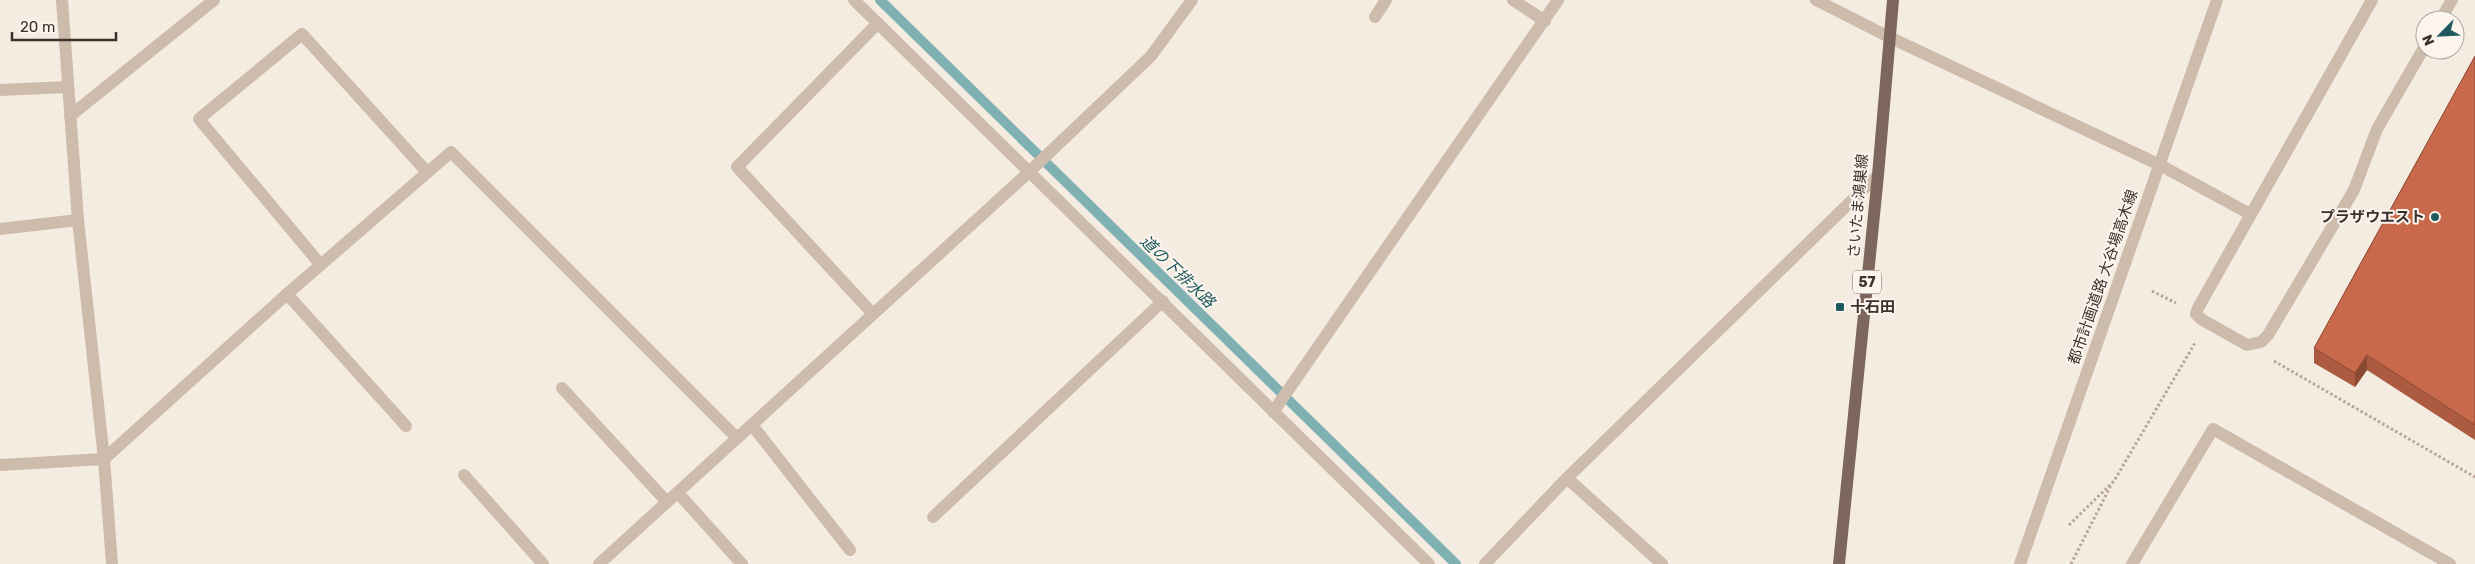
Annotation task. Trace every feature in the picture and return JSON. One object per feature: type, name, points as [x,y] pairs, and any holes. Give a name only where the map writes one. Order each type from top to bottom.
[{"type":"main road","name":"さいたま鴻巣線","points":[[1838,564],[1878,175],[1893,0]]},
{"type":"street","points":[[62,0],[78,220],[104,458],[112,564]]},
{"type":"street","points":[[70,116],[214,0]]},
{"type":"street","points":[[854,0],[1429,564]]},
{"type":"street","points":[[600,564],[1030,172],[1151,56],[1192,0]]},
{"type":"street","points":[[1375,17],[1386,0]]},
{"type":"street","points":[[1513,0],[1545,21]]},
{"type":"street","points":[[1273,412],[1558,0]]},
{"type":"street","points":[[1816,0],[1889,37],[2160,165],[2250,214]]},
{"type":"street","name":"都市計画道路 大谷場高木線","points":[[2020,564],[2216,0]]},
{"type":"street","points":[[2372,0],[2198,308],[2196,314],[2201,319],[2247,345],[2261,342],[2268,335],[2354,190],[2377,129],[2417,60]]},
{"type":"street","points":[[873,314],[737,167],[878,23]]},
{"type":"street","points":[[320,264],[200,119],[302,34],[427,172]]},
{"type":"street","points":[[0,90],[68,87]]},
{"type":"street","points":[[0,465],[104,458],[320,264],[451,152],[737,438]]},
{"type":"street","points":[[1485,564],[1567,478],[1878,175]]},
{"type":"street","points":[[0,229],[78,220]]},
{"type":"street","points":[[286,294],[406,426]]},
{"type":"street","points":[[933,517],[1162,301]]},
{"type":"street","points":[[562,388],[667,502]]},
{"type":"street","points":[[752,425],[850,550]]},
{"type":"street","points":[[2132,564],[2213,429],[2450,564]]},
{"type":"street","points":[[464,475],[543,564]]},
{"type":"street","points":[[1567,478],[1662,564]]},
{"type":"street","points":[[678,493],[742,564]]},
{"type":"path","points":[[2247,345],[2475,477]]},
{"type":"path","points":[[2071,564],[2112,483]]},
{"type":"building","name":"プラザウエスト","points":[[2475,56],[2475,425],[2367,355],[2355,373],[2314,348]]},
{"type":"waterway","name":"道の下排水路","points":[[880,0],[1456,564]]},
{"type":"place","name":"プラザウエスト","points":[[2435,217]]},
{"type":"place","name":"十石田","points":[[1840,307]]}]
